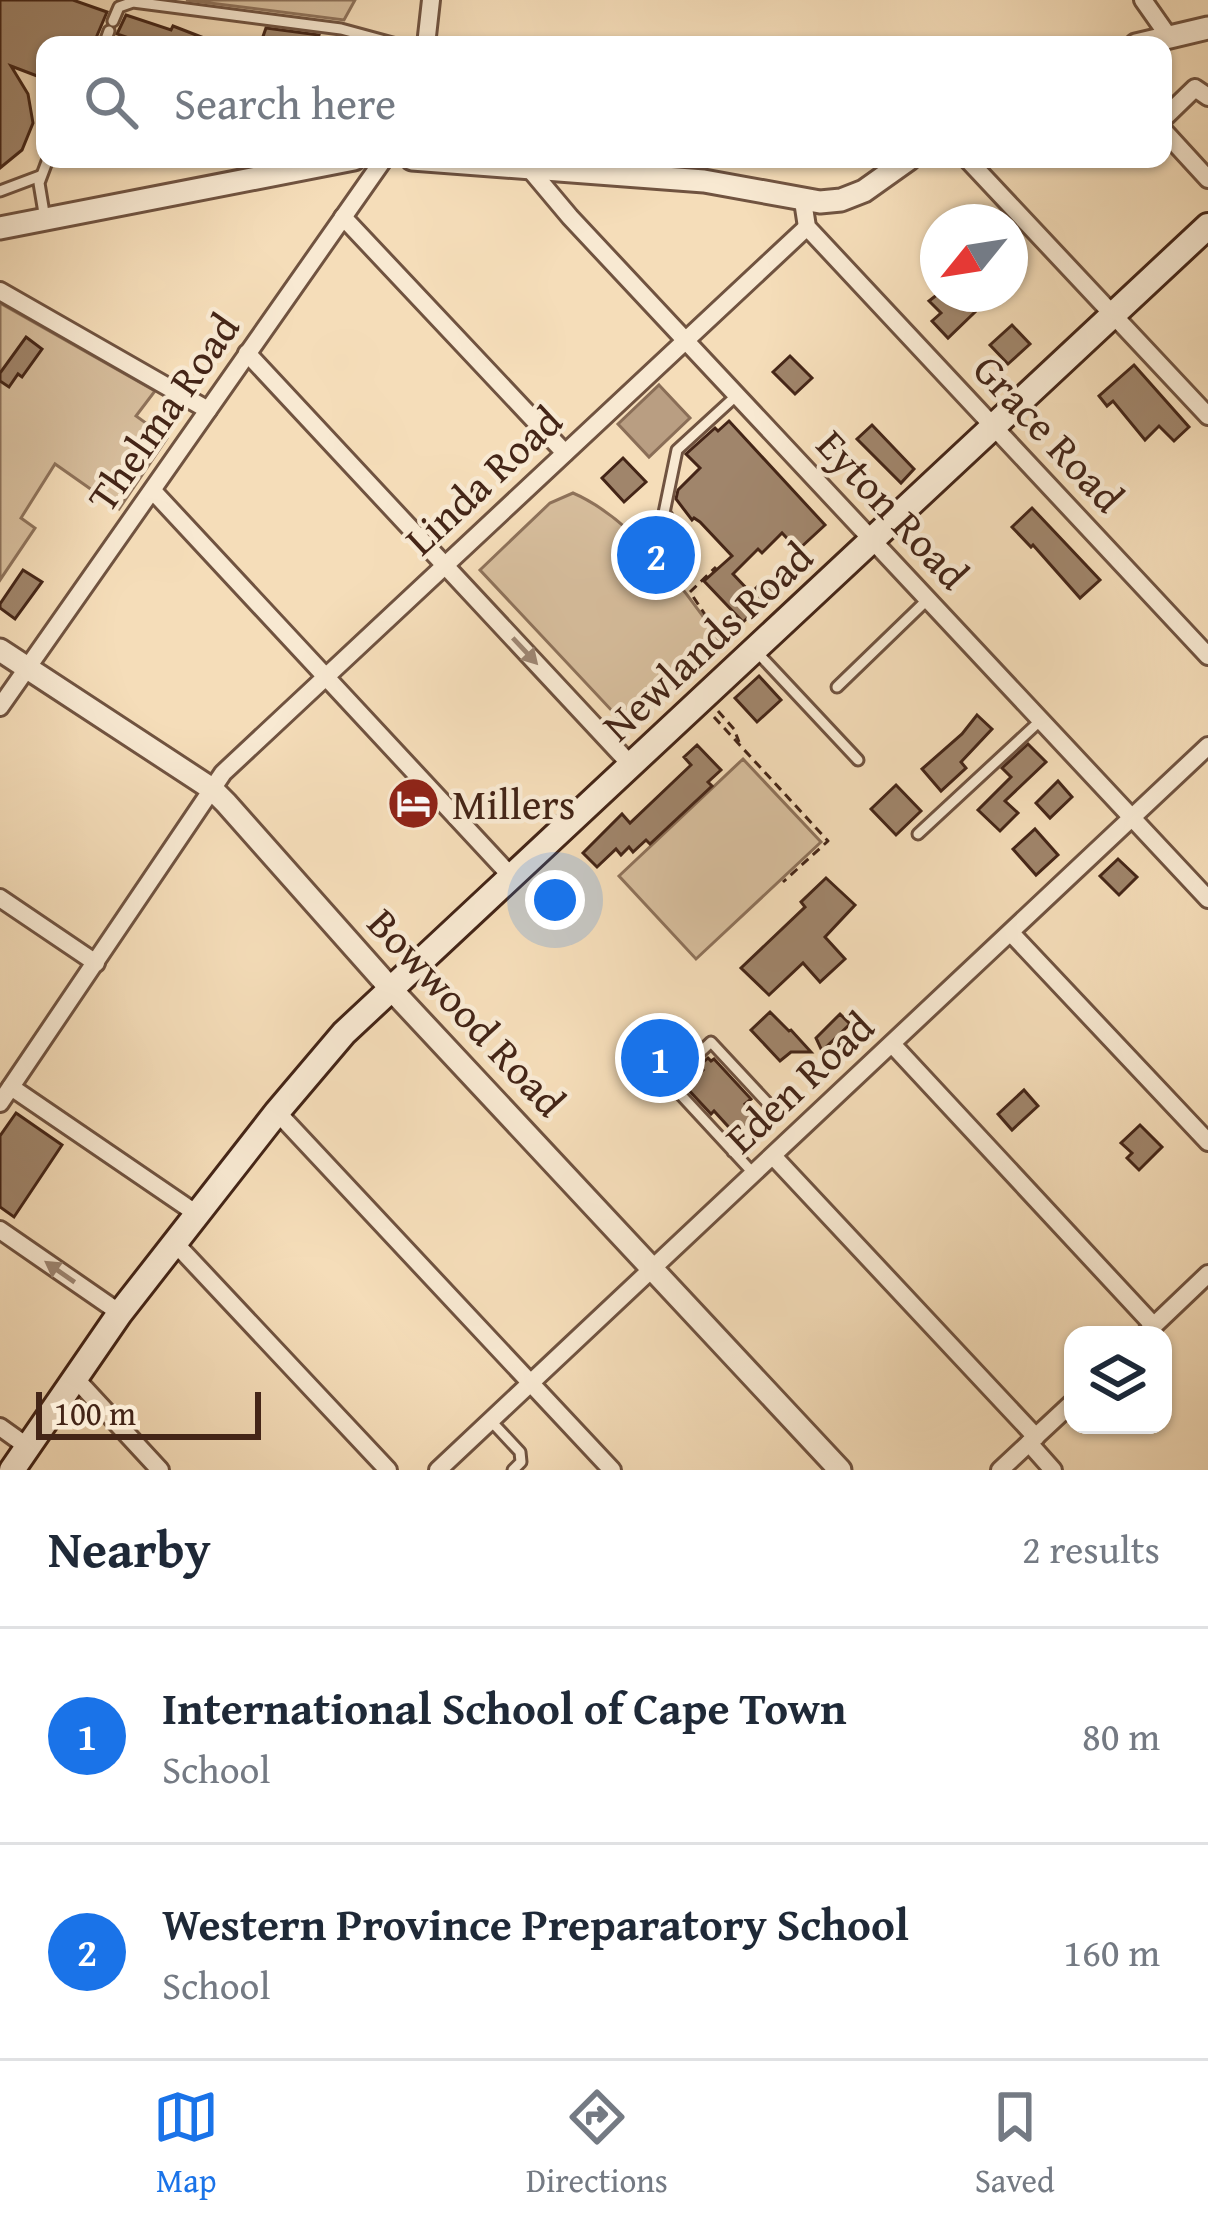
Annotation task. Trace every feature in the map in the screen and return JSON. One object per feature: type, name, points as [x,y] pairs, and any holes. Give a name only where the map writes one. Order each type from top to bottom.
[{"type":"main road","name":"Newlands Road","points":[[12,1470],[120,1313],[322,1057],[1208,226]]},
{"type":"street","points":[[427,36],[431,0]]},
{"type":"street","points":[[1143,0],[1168,36]]},
{"type":"street","points":[[1172,36],[1208,28]]},
{"type":"street","points":[[1172,111],[1196,88],[1208,97]]},
{"type":"street","points":[[1172,140],[1208,179]]},
{"type":"street","points":[[0,228],[308,168]]},
{"type":"street","name":"Thelma Road","points":[[0,707],[378,168]]},
{"type":"street","name":"Eyton Road","points":[[529,168],[1208,898]]},
{"type":"street","points":[[541,168],[704,181],[827,202],[854,195],[895,168]]},
{"type":"street","points":[[975,168],[1208,416]]},
{"type":"street","points":[[803,201],[807,227]]},
{"type":"street","points":[[343,217],[565,452]]},
{"type":"street","name":"Linda Road","points":[[5,1095],[223,773],[807,227]]},
{"type":"street","name":"Grace Road","points":[[807,227],[1208,656]]},
{"type":"street","points":[[0,291],[208,410]]},
{"type":"street","points":[[247,353],[631,765]]},
{"type":"street","points":[[153,491],[512,876]]},
{"type":"street","name":"Bowwood Road","points":[[0,650],[212,789],[391,989],[840,1470]]},
{"type":"street","name":"Eden Road","points":[[438,1470],[1208,746]]},
{"type":"street","points":[[0,898],[95,963]]},
{"type":"street","points":[[1011,933],[1208,1142]]},
{"type":"street","points":[[892,1044],[1145,1326]]},
{"type":"street","points":[[5,1095],[196,1214]]},
{"type":"street","points":[[277,1112],[612,1470]]},
{"type":"street","points":[[773,1156],[1032,1440],[1053,1470]]},
{"type":"street","points":[[0,1230],[120,1313]]},
{"type":"street","points":[[174,1242],[388,1470]]},
{"type":"street","points":[[1153,1326],[1208,1274]]},
{"type":"street","points":[[75,1378],[160,1470]]},
{"type":"street","points":[[1000,1470],[1064,1410]]},
{"type":"street","points":[[0,1427],[28,1447]]},
{"type":"lane","points":[[107,36],[118,7],[134,2],[368,36]]},
{"type":"lane","points":[[44,168],[40,191],[45,220]]},
{"type":"lane","points":[[0,190],[40,176]]},
{"type":"lane","points":[[668,516],[664,513],[677,451],[737,395]]},
{"type":"lane","points":[[837,687],[928,599]]},
{"type":"lane","points":[[754,650],[858,760]]},
{"type":"lane","points":[[918,834],[1041,720]]},
{"type":"lane","points":[[733,1152],[776,1112],[711,1042],[669,1082],[733,1152],[754,1174]]},
{"type":"lane","points":[[491,1421],[520,1452],[521,1462],[513,1470]]},
{"type":"path","points":[[686,687],[682,683],[718,651],[720,638],[691,592],[716,567]]},
{"type":"path","points":[[713,706],[734,729],[741,749]]},
{"type":"path","points":[[714,717],[828,841],[783,882]]},
{"type":"shaded area","points":[[186,0],[355,0],[344,20]]},
{"type":"shaded area","points":[[0,303],[155,391],[136,416],[167,438],[119,509],[55,464],[21,518],[35,528],[0,580]]},
{"type":"shaded area","points":[[659,385],[690,418],[649,457],[618,424]]},
{"type":"shaded area","points":[[573,493],[635,536],[718,638],[716,650],[629,729],[480,570],[550,503]]},
{"type":"shaded area","points":[[743,759],[821,842],[696,959],[619,876]]},
{"type":"building","points":[[0,0],[73,0],[107,12],[97,36],[36,36],[36,76],[11,66],[28,94],[33,123],[22,150],[0,168]]},
{"type":"building","points":[[126,15],[199,36],[123,36],[117,34]]},
{"type":"building","points":[[266,28],[319,35],[319,36],[263,36]]},
{"type":"building","points":[[975,312],[948,338],[932,321],[941,313]]},
{"type":"building","points":[[1012,325],[1030,344],[1008,364],[990,345]]},
{"type":"building","points":[[26,337],[42,349],[9,387],[0,381],[0,373]]},
{"type":"building","points":[[790,356],[812,378],[795,394],[773,372]]},
{"type":"building","points":[[1134,365],[1189,427],[1174,441],[1159,426],[1145,440],[1113,401],[1107,406],[1099,396]]},
{"type":"building","points":[[729,421],[825,525],[798,550],[782,533],[733,574],[751,593],[764,580],[776,592],[743,622],[704,581],[732,556],[676,499],[678,490],[700,468],[686,454]]},
{"type":"building","points":[[872,425],[914,469],[901,483],[857,439]]},
{"type":"building","points":[[623,458],[646,482],[624,502],[602,478]]},
{"type":"building","points":[[1032,508],[1100,580],[1080,598],[1012,527]]},
{"type":"building","points":[[23,570],[42,582],[15,619],[0,604]]},
{"type":"building","points":[[759,676],[781,700],[757,722],[735,698]]},
{"type":"building","points":[[977,715],[992,729],[961,762],[966,768],[941,791],[922,769]]},
{"type":"building","points":[[1028,744],[1046,762],[1005,801],[1018,813],[1000,831],[978,810],[1011,777],[1002,768]]},
{"type":"building","points":[[697,745],[721,770],[708,782],[712,786],[650,844],[646,840],[633,852],[629,847],[621,855],[616,849],[597,867],[583,853],[622,814],[630,823],[691,765],[684,757]]},
{"type":"building","points":[[1058,781],[1072,797],[1050,818],[1036,803]]},
{"type":"building","points":[[896,785],[921,811],[896,835],[871,809]]},
{"type":"building","points":[[1035,829],[1058,855],[1036,875],[1013,849]]},
{"type":"building","points":[[1118,859],[1137,877],[1119,895],[1100,876]]},
{"type":"building","points":[[826,878],[855,905],[825,937],[845,959],[820,982],[803,963],[769,995],[741,968],[805,907],[801,902]]},
{"type":"building","points":[[770,1012],[811,1052],[791,1052],[780,1061],[751,1030]]},
{"type":"building","points":[[840,1014],[850,1024],[822,1051],[816,1038]]},
{"type":"building","points":[[708,1058],[751,1099],[745,1104],[756,1116],[736,1135],[685,1086],[703,1070],[699,1066]]},
{"type":"building","points":[[1024,1090],[1038,1106],[1012,1130],[998,1114]]},
{"type":"building","points":[[16,1113],[62,1145],[14,1217],[0,1207],[0,1136]]},
{"type":"building","points":[[1140,1125],[1162,1147],[1139,1170],[1127,1158],[1132,1153],[1121,1143]]},
{"type":"place","name":"Western Province Preparatory School","points":[[656,555]]},
{"type":"place","name":"Millers","points":[[413,804]]},
{"type":"place","name":"International School of Cape Town","points":[[660,1058]]}]
